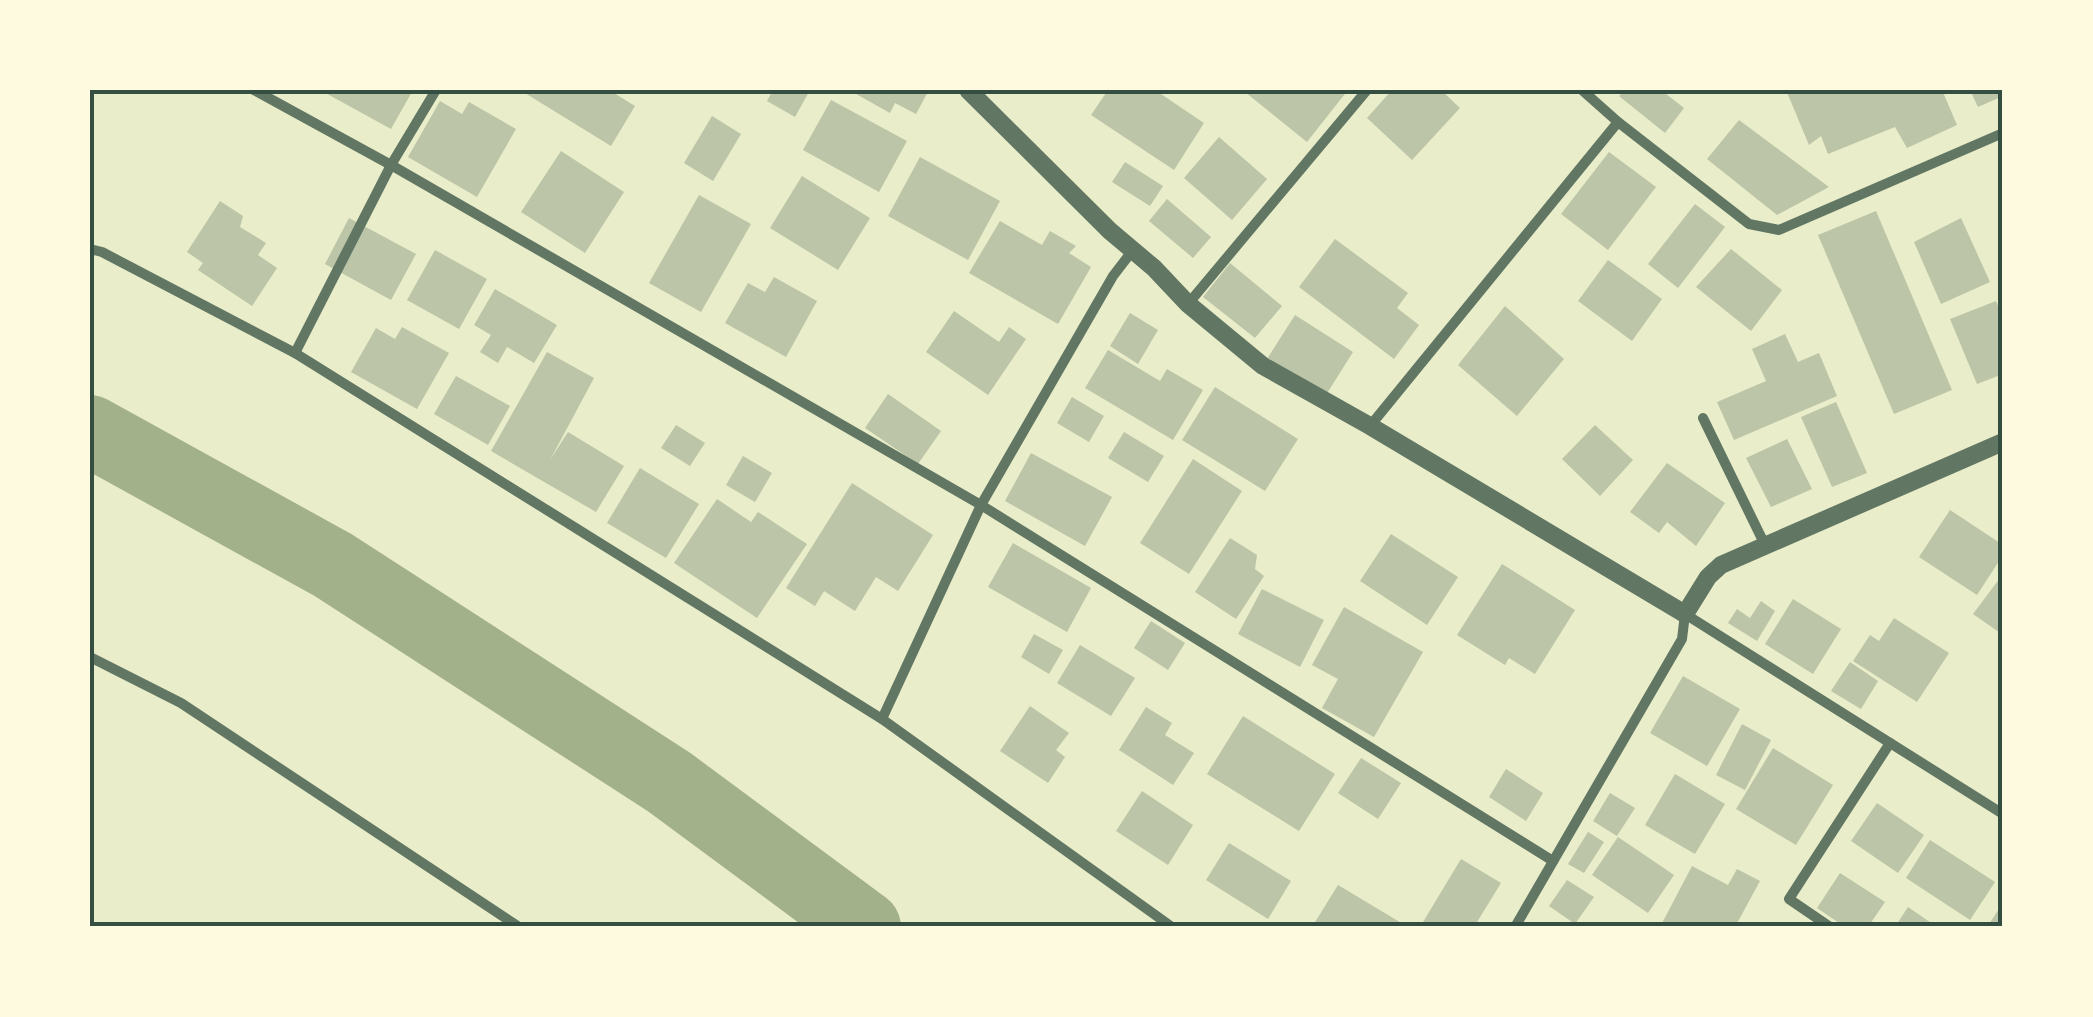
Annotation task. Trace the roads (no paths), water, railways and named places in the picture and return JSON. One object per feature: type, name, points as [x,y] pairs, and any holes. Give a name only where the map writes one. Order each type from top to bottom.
[{"type":"street","points":[[254,90],[391,164],[981,506],[1554,862]]},
{"type":"street","points":[[295,353],[391,164],[436,90]]},
{"type":"street","points":[[968,90],[1188,304],[1264,366],[1685,614],[2003,814]]},
{"type":"street","points":[[1188,304],[1367,90]]},
{"type":"street","points":[[1582,90],[1749,224],[1779,230],[2003,133]]},
{"type":"street","points":[[1370,426],[1618,122]]},
{"type":"street","points":[[90,248],[295,353],[882,720],[1172,927]]},
{"type":"street","points":[[882,720],[981,506],[1113,276],[1134,250]]},
{"type":"street","points":[[1703,418],[1765,545]]},
{"type":"street","points":[[1516,927],[1682,639],[1685,614],[1708,577],[1721,565],[2003,442]]},
{"type":"street","points":[[90,657],[181,703],[519,927]]},
{"type":"street","points":[[1830,927],[1789,898],[1890,742]]},
{"type":"waterway","points":[[90,431],[333,565],[669,782],[865,927]]}]
